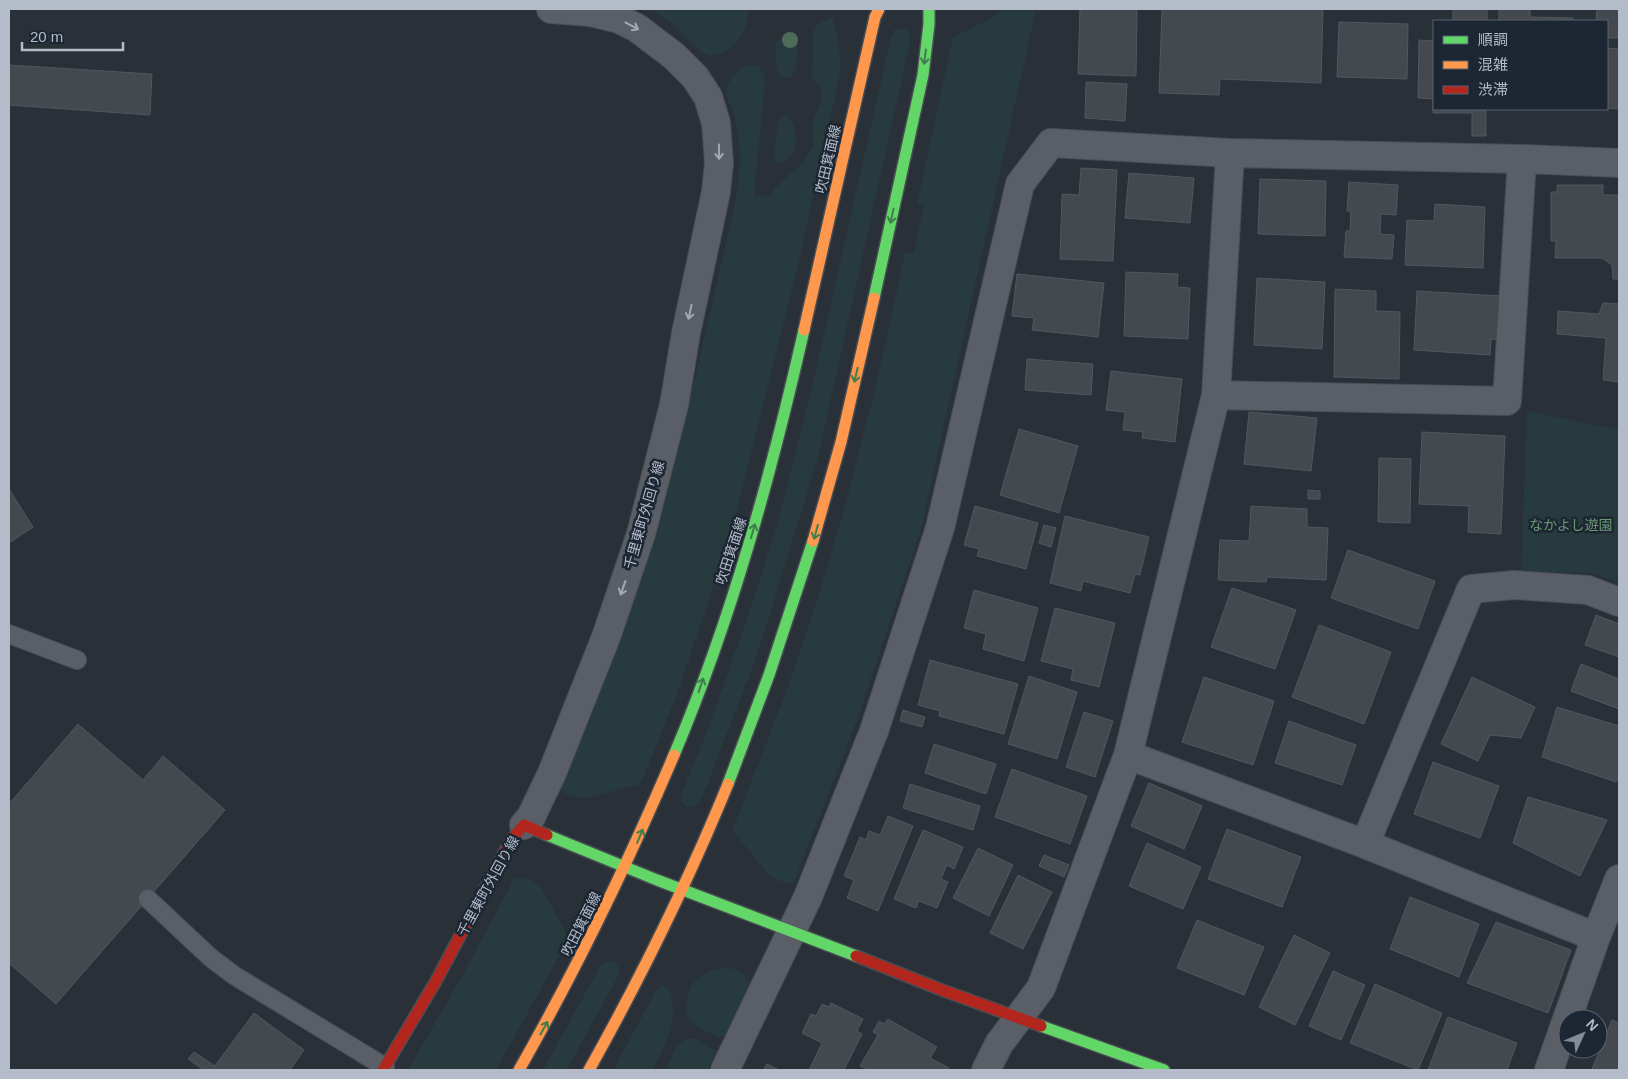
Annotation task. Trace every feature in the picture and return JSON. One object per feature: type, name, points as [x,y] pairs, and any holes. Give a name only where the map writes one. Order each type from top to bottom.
[{"type":"main road","name":"吹田箕面線","points":[[519,1070],[579,962],[626,868],[686,726],[730,605],[756,524],[794,373],[875,17],[879,9]]},
{"type":"main road","points":[[589,1070],[646,966],[683,890],[719,806],[760,700],[797,594],[840,444],[923,75],[929,9]]},
{"type":"main road","points":[[524,825],[626,868],[964,998],[1164,1070]]},
{"type":"main road","name":"千里東町外回り線","points":[[384,1069],[436,981],[500,859],[511,840],[524,825]]},
{"type":"street","name":"千里東町外回り線","points":[[524,825],[531,817],[552,773],[606,637],[641,534],[674,405],[686,333],[714,199],[719,162],[716,123],[708,97],[696,78],[674,56],[637,28],[619,19],[590,12],[551,9]]},
{"type":"street","points":[[725,1070],[808,897],[874,731],[940,528],[1020,184],[1051,143],[1230,153],[1522,159],[1619,163]]},
{"type":"street","points":[[986,1070],[998,1044],[1041,988],[1128,755],[1216,395],[1230,153]]},
{"type":"street","points":[[1216,395],[1507,401],[1522,159]]},
{"type":"street","points":[[1365,844],[1471,589],[1514,585],[1588,590],[1619,602]]},
{"type":"street","points":[[1128,755],[1365,844],[1596,937]]},
{"type":"street","points":[[1549,1070],[1596,937],[1619,879]]},
{"type":"lane","points":[[9,634],[77,660]]},
{"type":"lane","points":[[148,898],[211,958],[235,976],[384,1069]]},
{"type":"green space","points":[[650,9],[747,9],[746,26],[743,33],[732,46],[725,51],[709,56],[699,50],[674,25]]},
{"type":"green space","points":[[1002,9],[1036,9],[921,529],[856,723],[797,877],[794,882],[783,882],[767,873],[733,829],[784,697],[811,620],[845,506],[877,382],[905,253],[914,253],[924,205],[917,204],[953,37],[992,18]]},
{"type":"green space","points":[[832,17],[838,40],[841,69],[797,270],[731,534],[678,692],[641,783],[596,796],[576,797],[566,794],[556,787],[659,512],[690,400],[735,204],[739,170],[739,148],[737,125],[726,94],[726,88],[742,67],[752,65],[758,66],[761,69],[765,80],[754,197],[771,196],[775,188],[802,163],[812,149],[814,142],[813,121],[822,99],[820,87],[812,77],[813,32],[818,24]]},
{"type":"green space","points":[[895,29],[907,30],[911,38],[818,457],[748,679],[702,798],[696,806],[687,807],[681,802],[682,793],[708,729],[755,596],[779,518],[814,379],[891,37]]},
{"type":"green space","points":[[790,34],[796,35],[798,39],[796,68],[791,77],[782,78],[777,70],[775,44],[778,40]]},
{"type":"green space","points":[[783,115],[786,115],[791,120],[796,135],[796,143],[790,156],[785,161],[777,163],[774,160],[778,121]]},
{"type":"green space","name":"なかよし遊園","points":[[1527,411],[1619,430],[1619,583],[1593,573],[1521,572]]},
{"type":"green space","points":[[515,877],[531,880],[541,887],[569,938],[496,1070],[408,1070],[465,971]]},
{"type":"green space","points":[[608,961],[616,963],[619,974],[567,1070],[543,1070],[601,965]]},
{"type":"green space","points":[[725,967],[740,972],[746,977],[750,985],[724,1036],[720,1037],[702,1029],[690,1020],[686,1010],[688,993],[695,981],[711,971]]},
{"type":"green space","points":[[663,985],[670,990],[673,1012],[672,1022],[670,1032],[653,1070],[613,1070],[657,989]]},
{"type":"green space","points":[[691,1038],[717,1051],[707,1070],[666,1070],[678,1046]]},
{"type":"building","points":[[1080,9],[1137,9],[1136,76],[1078,74]]},
{"type":"building","points":[[1162,9],[1323,9],[1321,83],[1220,79],[1219,95],[1159,93]]},
{"type":"building","points":[[1453,9],[1487,9],[1487,20],[1453,20]]},
{"type":"building","points":[[1499,9],[1530,9],[1530,17],[1573,18],[1573,20],[1499,20]]},
{"type":"building","points":[[1597,9],[1619,9],[1619,38],[1608,38],[1608,20],[1596,20]]},
{"type":"building","points":[[1339,22],[1408,24],[1407,79],[1337,77]]},
{"type":"building","points":[[1419,40],[1433,41],[1433,99],[1418,98]]},
{"type":"building","points":[[1608,48],[1619,49],[1619,109],[1608,108]]},
{"type":"building","points":[[9,65],[152,74],[150,115],[9,105]]},
{"type":"building","points":[[1086,82],[1127,84],[1125,121],[1085,118]]},
{"type":"building","points":[[1433,110],[1486,110],[1486,136],[1472,136],[1472,113],[1433,113]]},
{"type":"building","points":[[1081,168],[1117,170],[1113,261],[1060,259],[1062,194],[1079,195]]},
{"type":"building","points":[[1129,173],[1194,178],[1190,223],[1125,218]]},
{"type":"building","points":[[1260,179],[1326,181],[1325,236],[1258,234]]},
{"type":"building","points":[[1349,182],[1398,185],[1396,215],[1381,214],[1380,234],[1394,235],[1392,259],[1344,257],[1346,231],[1350,231],[1351,211],[1347,211]]},
{"type":"building","points":[[1557,185],[1603,185],[1603,195],[1619,195],[1619,279],[1613,279],[1612,265],[1602,258],[1555,258],[1556,241],[1551,241],[1551,192],[1557,192]]},
{"type":"building","points":[[1435,204],[1485,207],[1483,268],[1405,265],[1407,220],[1434,221]]},
{"type":"building","points":[[1126,272],[1178,274],[1177,287],[1190,288],[1188,339],[1124,336]]},
{"type":"building","points":[[1017,274],[1104,283],[1098,337],[1032,330],[1034,318],[1012,316]]},
{"type":"building","points":[[1257,278],[1325,282],[1322,349],[1254,345]]},
{"type":"building","points":[[1335,289],[1376,291],[1376,311],[1400,312],[1399,379],[1334,377]]},
{"type":"building","points":[[1417,291],[1501,296],[1499,340],[1491,339],[1490,355],[1414,350]]},
{"type":"building","points":[[1603,303],[1619,304],[1619,382],[1603,380],[1606,338],[1557,334],[1558,311],[1599,314]]},
{"type":"building","points":[[1027,359],[1093,364],[1091,395],[1025,390]]},
{"type":"building","points":[[1111,371],[1182,379],[1175,442],[1142,438],[1143,432],[1123,430],[1125,412],[1106,410]]},
{"type":"building","points":[[1249,412],[1317,418],[1311,471],[1244,464]]},
{"type":"building","points":[[1019,429],[1078,446],[1059,513],[1000,495]]},
{"type":"building","points":[[1422,432],[1505,436],[1501,534],[1468,532],[1469,506],[1419,504]]},
{"type":"building","points":[[1379,458],[1411,459],[1410,523],[1378,522]]},
{"type":"building","points":[[9,489],[33,527],[9,543]]},
{"type":"building","points":[[1308,490],[1320,491],[1320,499],[1308,499]]},
{"type":"building","points":[[975,506],[1038,523],[1026,569],[977,556],[979,549],[964,545]]},
{"type":"building","points":[[1251,506],[1307,509],[1307,527],[1328,528],[1326,580],[1267,577],[1266,582],[1218,580],[1220,540],[1249,541]]},
{"type":"building","points":[[1065,516],[1149,537],[1140,575],[1135,574],[1130,593],[1083,581],[1081,591],[1050,583]]},
{"type":"building","points":[[1044,525],[1056,528],[1051,547],[1039,543]]},
{"type":"building","points":[[1348,550],[1435,581],[1418,629],[1331,598]]},
{"type":"building","points":[[1232,588],[1296,610],[1275,669],[1211,647]]},
{"type":"building","points":[[974,590],[1038,608],[1024,661],[983,649],[986,634],[964,628]]},
{"type":"building","points":[[1055,608],[1115,623],[1099,687],[1071,680],[1073,669],[1041,661]]},
{"type":"building","points":[[1596,615],[1619,624],[1619,657],[1585,645]]},
{"type":"building","points":[[1319,625],[1391,652],[1364,724],[1292,697]]},
{"type":"building","points":[[930,660],[1018,684],[1004,734],[939,716],[940,711],[918,705]]},
{"type":"building","points":[[1581,664],[1619,679],[1619,709],[1571,691]]},
{"type":"building","points":[[1029,676],[1077,692],[1057,759],[1008,744]]},
{"type":"building","points":[[1204,677],[1274,701],[1253,765],[1182,742]]},
{"type":"building","points":[[1472,677],[1535,707],[1521,738],[1490,735],[1478,761],[1441,744]]},
{"type":"building","points":[[1557,707],[1619,726],[1619,775],[1616,782],[1542,757]]},
{"type":"building","points":[[903,710],[925,717],[922,727],[900,721]]},
{"type":"building","points":[[1084,712],[1113,721],[1095,777],[1066,767]]},
{"type":"building","points":[[1289,721],[1356,745],[1342,785],[1275,763]]},
{"type":"building","points":[[78,724],[143,780],[163,756],[225,810],[56,1004],[9,963],[9,804]]},
{"type":"building","points":[[934,744],[996,764],[986,794],[925,773]]},
{"type":"building","points":[[1433,762],[1499,786],[1480,838],[1414,814]]},
{"type":"building","points":[[1012,769],[1087,796],[1070,844],[995,817]]},
{"type":"building","points":[[1149,783],[1202,806],[1184,849],[1131,826]]},
{"type":"building","points":[[910,784],[980,806],[973,830],[903,808]]},
{"type":"building","points":[[1528,797],[1607,820],[1580,876],[1513,843]]},
{"type":"building","points":[[888,816],[913,826],[878,911],[847,898],[854,880],[844,876],[860,837],[866,840],[869,831],[880,835]]},
{"type":"building","points":[[1227,829],[1301,857],[1282,907],[1208,879]]},
{"type":"building","points":[[923,830],[963,847],[954,869],[947,865],[941,879],[948,882],[937,908],[919,901],[916,908],[894,899]]},
{"type":"building","points":[[1147,843],[1201,867],[1183,909],[1129,886]]},
{"type":"building","points":[[978,848],[1013,865],[989,916],[953,898]]},
{"type":"building","points":[[1044,855],[1069,865],[1064,877],[1039,866]]},
{"type":"building","points":[[1018,875],[1052,892],[1023,949],[990,933]]},
{"type":"building","points":[[1410,897],[1479,924],[1459,977],[1390,949]]},
{"type":"building","points":[[1197,920],[1264,947],[1244,995],[1177,968]]},
{"type":"building","points":[[1496,922],[1571,950],[1548,1013],[1467,983]]},
{"type":"building","points":[[1294,935],[1330,953],[1295,1025],[1259,1007]]},
{"type":"building","points":[[1333,971],[1365,985],[1341,1040],[1309,1026]]},
{"type":"building","points":[[1375,984],[1442,1013],[1418,1070],[1350,1043]]},
{"type":"building","points":[[831,1003],[863,1019],[857,1031],[862,1034],[844,1070],[809,1070],[822,1043],[802,1033],[811,1014],[816,1016],[822,1004],[829,1007]]},
{"type":"building","points":[[254,1013],[304,1050],[290,1070],[204,1070],[188,1059],[194,1052],[215,1066]]},
{"type":"building","points":[[1448,1017],[1517,1043],[1507,1070],[1428,1070]]},
{"type":"building","points":[[888,1019],[937,1047],[930,1058],[949,1068],[948,1070],[868,1070],[860,1066],[878,1035],[873,1032],[879,1021],[884,1024]]},
{"type":"building","points":[[1612,1020],[1619,1023],[1619,1070],[1592,1069],[1596,1059],[1608,1059],[1608,1030]]},
{"type":"building","points":[[767,1064],[779,1070],[763,1070]]},
{"type":"traffic: fast","points":[[874,298],[923,75],[929,9]]},
{"type":"traffic: fast","points":[[674,755],[695,703],[732,599],[764,492],[804,330]]},
{"type":"traffic: fast","points":[[728,784],[769,675],[813,541]]},
{"type":"traffic: fast","points":[[547,835],[657,880],[856,956]]},
{"type":"traffic: fast","points":[[1041,1026],[1164,1070]]},
{"type":"traffic: slow","points":[[804,330],[875,17],[879,9]]},
{"type":"traffic: slow","points":[[813,541],[841,442],[874,298]]},
{"type":"traffic: slow","points":[[519,1070],[601,915],[674,755]]},
{"type":"traffic: slow","points":[[589,1070],[663,929],[697,857],[728,784]]},
{"type":"traffic: jam","points":[[383,1070],[436,981],[511,840],[524,825],[547,835]]},
{"type":"traffic: jam","points":[[856,956],[1041,1026]]}]
